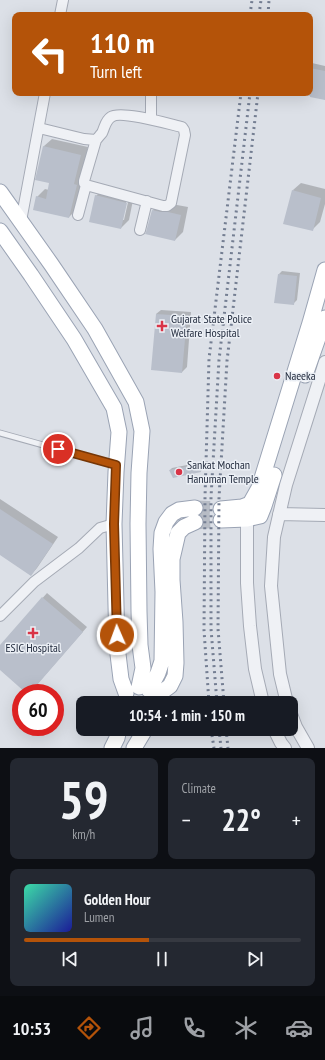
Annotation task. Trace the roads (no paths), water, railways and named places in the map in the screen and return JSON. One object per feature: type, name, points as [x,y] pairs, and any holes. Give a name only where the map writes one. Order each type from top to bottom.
[{"type":"main road","points":[[0,192],[95,329],[136,402],[142,431],[138,524],[140,645],[143,668],[142,695]]},
{"type":"main road","points":[[0,231],[74,339],[114,408],[119,432],[116,465],[114,524],[117,646],[121,679],[142,695]]},
{"type":"main road","points":[[306,354],[260,516],[247,519],[221,514],[250,504],[259,488],[306,354],[321,324],[325,270]]},
{"type":"main road","points":[[142,695],[158,673],[162,661],[162,533],[166,522],[172,514],[179,510],[195,515]]},
{"type":"main road","points":[[112,748],[117,736]]},
{"type":"main road","points":[[134,748],[142,736]]},
{"type":"street","points":[[61,12],[63,0]]},
{"type":"street","points":[[21,221],[44,96]]},
{"type":"street","points":[[151,96],[151,119]]},
{"type":"street","points":[[78,215],[86,185],[84,181],[96,140],[102,133],[106,122],[112,116],[117,114],[151,119],[182,127],[184,130],[185,135],[170,203],[167,206],[86,185]]},
{"type":"street","points":[[39,128],[84,139],[96,140]]},
{"type":"street","points":[[140,230],[147,201]]},
{"type":"street","points":[[285,696],[280,674],[271,586],[274,538],[286,485],[325,362]]},
{"type":"street","points":[[279,514],[325,515]]},
{"type":"street","points":[[247,519],[247,583],[250,626],[255,669],[261,696]]},
{"type":"street","points":[[0,616],[34,582],[79,548],[100,528],[114,524]]},
{"type":"street","points":[[298,730],[308,748]]},
{"type":"street","points":[[278,736],[286,748]]},
{"type":"lane","points":[[0,433],[116,465]]},
{"type":"tunnel","points":[[195,508],[221,509]]},
{"type":"tunnel","points":[[195,522],[221,520]]},
{"type":"railway","points":[[250,12],[252,0]]},
{"type":"railway","points":[[259,12],[261,0]]},
{"type":"railway","points":[[268,12],[269,0]]},
{"type":"railway","points":[[209,696],[204,630],[205,497],[209,359],[241,96]]},
{"type":"railway","points":[[216,696],[211,629],[211,497],[219,360],[250,96]]},
{"type":"railway","points":[[223,696],[218,629],[219,498],[227,361],[258,96]]},
{"type":"railway","points":[[212,736],[214,748]]},
{"type":"railway","points":[[220,736],[221,748]]},
{"type":"railway","points":[[227,736],[228,748]]},
{"type":"place","name":"Gujarat State Police Welfare Hospital","points":[[162,326]]},
{"type":"place","name":"Naeeka","points":[[277,376]]},
{"type":"place","name":"Sankat Mochan Hanuman Temple","points":[[179,472]]},
{"type":"place","name":"ESIC Hospital","points":[[33,633]]}]
